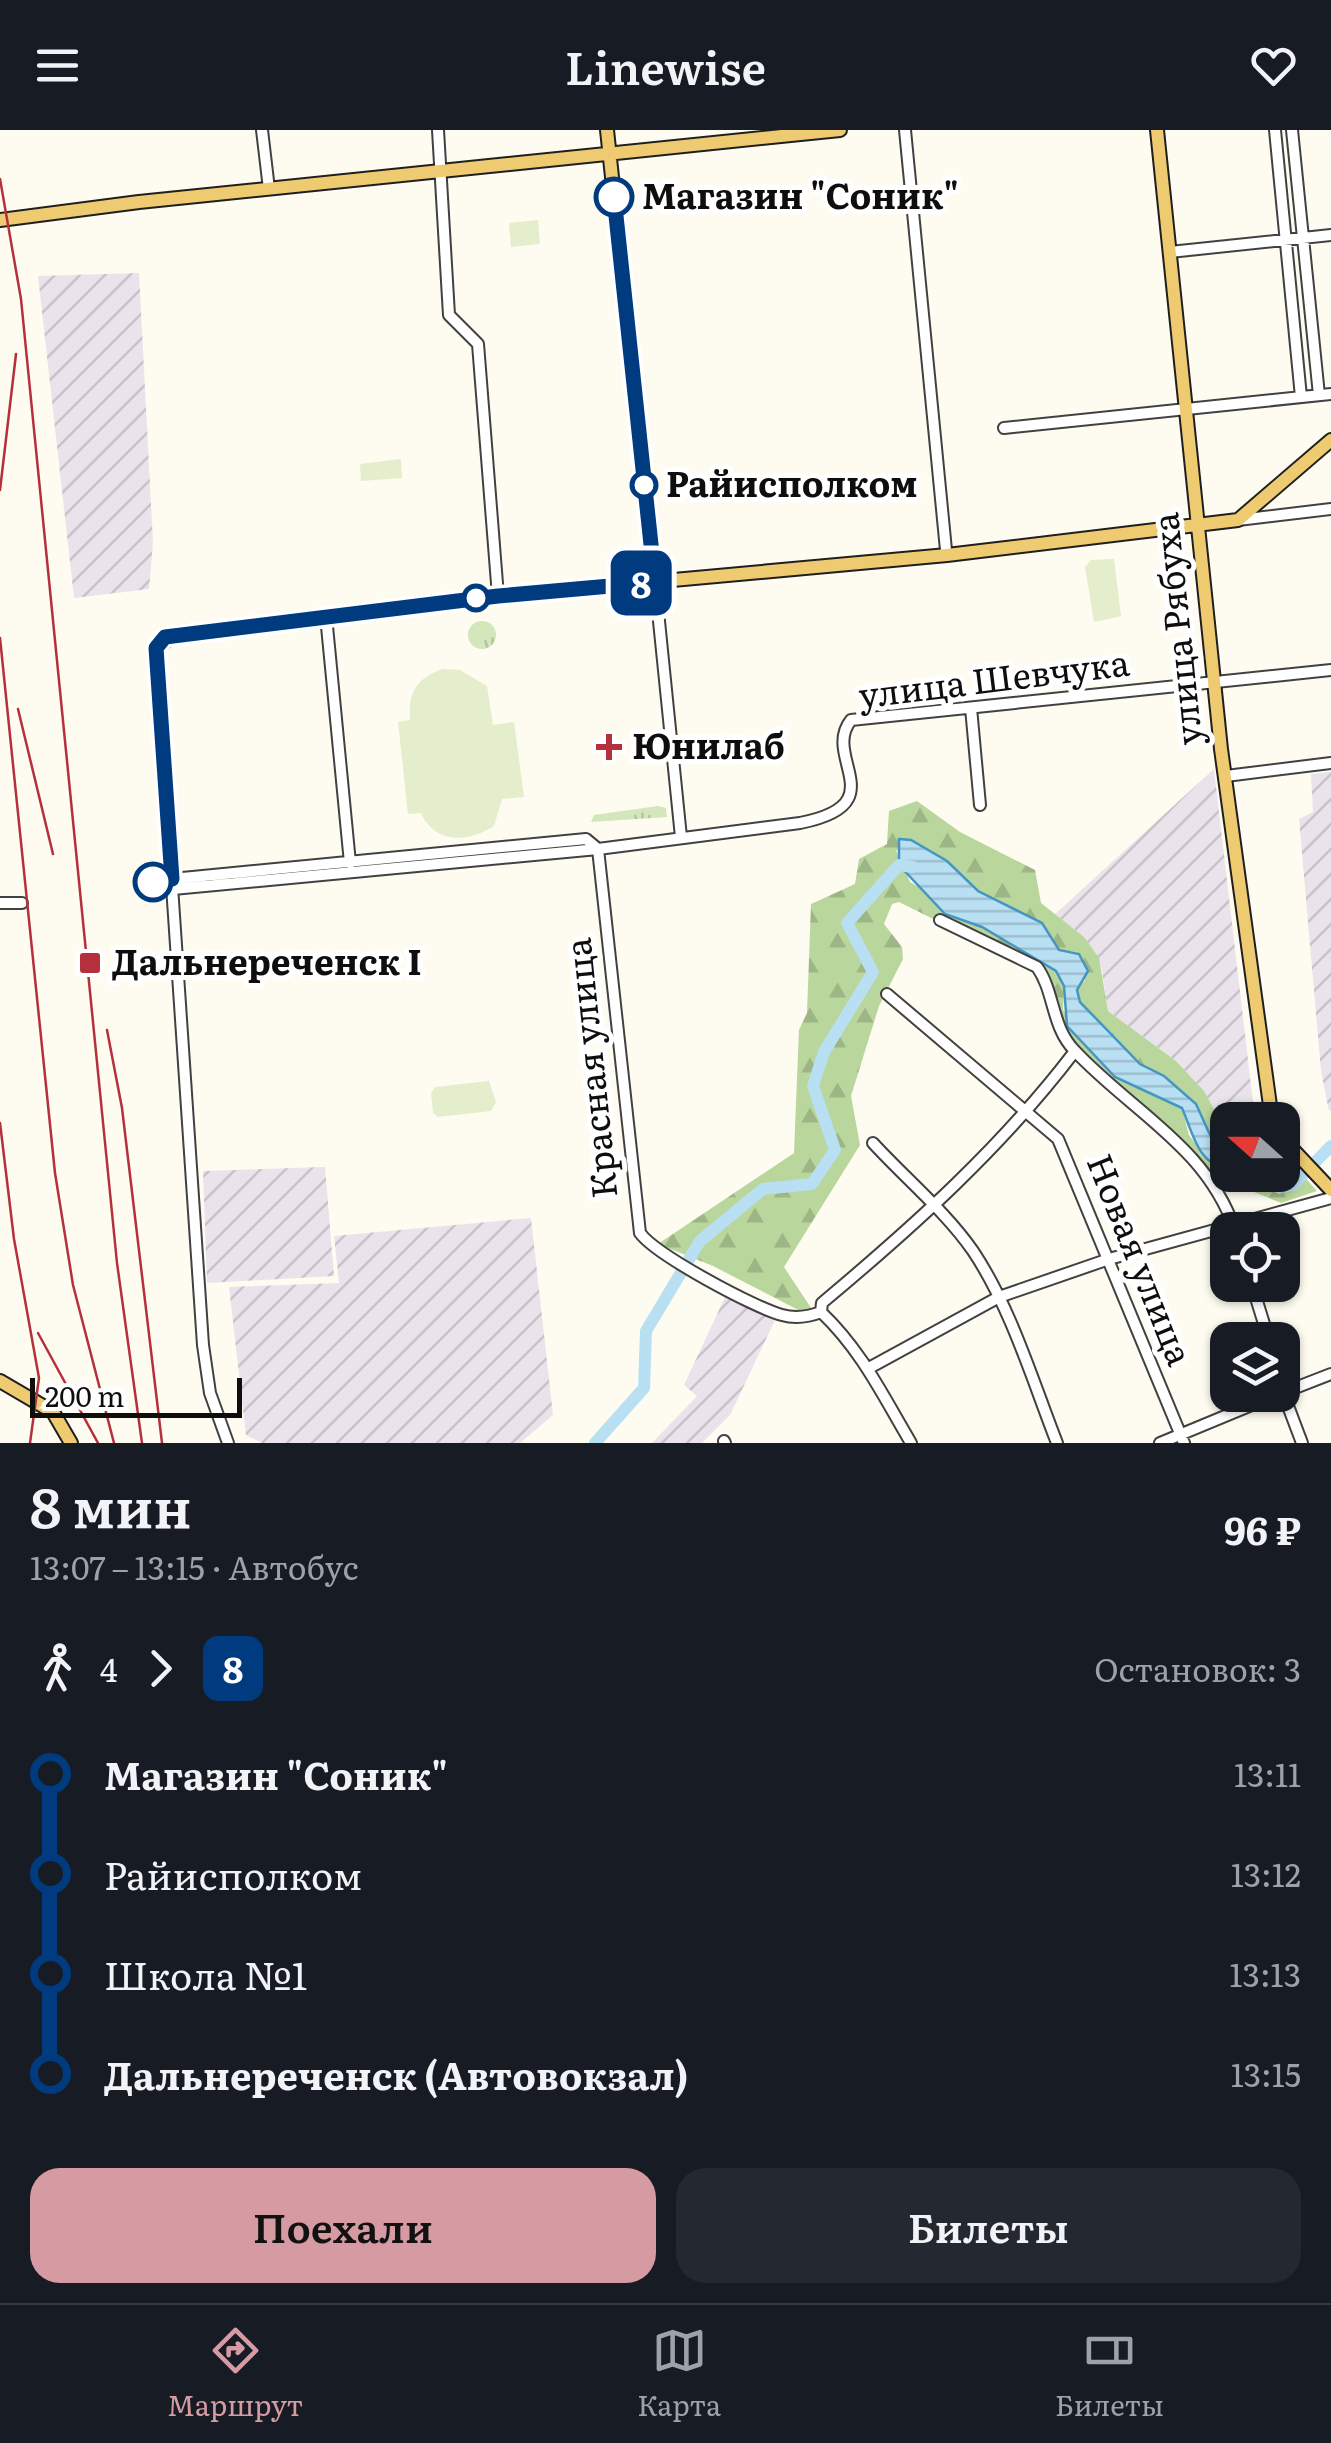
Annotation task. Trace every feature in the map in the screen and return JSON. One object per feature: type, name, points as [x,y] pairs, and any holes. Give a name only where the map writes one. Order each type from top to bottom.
[{"type":"main road","points":[[607,130],[655,582]]},
{"type":"main road","points":[[0,220],[782,132],[840,130]]},
{"type":"main road","name":"улица Рябуха","points":[[1157,130],[1196,526],[1270,1102]]},
{"type":"main road","points":[[156,648],[177,633],[498,596],[947,555],[1238,520],[1331,440]]},
{"type":"main road","points":[[1300,1157],[1328,1186]]},
{"type":"main road","points":[[0,1382],[53,1412],[71,1443]]},
{"type":"street","points":[[262,130],[269,189]]},
{"type":"street","points":[[438,130],[449,315],[476,340],[479,352],[498,596]]},
{"type":"street","points":[[905,130],[946,550]]},
{"type":"street","points":[[1274,130],[1301,397]]},
{"type":"street","points":[[1004,428],[1325,395],[1292,130]]},
{"type":"street","points":[[1170,252],[1331,235]]},
{"type":"street","points":[[1238,520],[1331,509]]},
{"type":"street","points":[[173,884],[351,866],[598,849],[680,837],[655,582]]},
{"type":"street","points":[[326,616],[351,866]]},
{"type":"street","points":[[156,648],[203,1345],[210,1393],[228,1443]]},
{"type":"street","name":"улица Шевчука","points":[[680,837],[800,823],[838,813],[850,790],[846,730],[851,720],[1331,670]]},
{"type":"street","points":[[971,708],[980,805]]},
{"type":"street","points":[[1226,776],[1331,763]]},
{"type":"street","name":"Красная улица","points":[[598,849],[638,1227],[650,1246],[676,1263],[783,1316],[821,1312]]},
{"type":"street","points":[[0,903],[22,903]]},
{"type":"street","points":[[940,920],[1037,967],[1057,1025],[1075,1052],[1179,1142],[1210,1182],[1226,1212]]},
{"type":"street","name":"Новая улица","points":[[887,994],[1029,1111],[1062,1146],[1109,1259],[1110,1272],[1182,1439]]},
{"type":"street","points":[[911,1443],[869,1368],[821,1312],[822,1303],[934,1209],[1029,1111],[1075,1052]]},
{"type":"street","points":[[873,1142],[970,1248],[998,1297],[1057,1443]]},
{"type":"street","points":[[1282,1212],[1331,1198]]},
{"type":"street","points":[[869,1368],[998,1297],[1109,1259],[1210,1232]]},
{"type":"street","points":[[1300,1385],[1331,1374]]},
{"type":"street","points":[[1160,1443],[1182,1439],[1239,1412]]},
{"type":"street","points":[[1289,1412],[1302,1443]]},
{"type":"shaded area","points":[[139,273],[153,543],[149,589],[74,598],[38,276]]},
{"type":"shaded area","points":[[1214,769],[1253,1102],[1210,1102],[1176,1061],[1108,1011],[1101,966],[1074,929],[1054,915]]},
{"type":"shaded area","points":[[1331,772],[1329,1111],[1321,1071],[1299,819],[1313,812],[1311,774]]},
{"type":"shaded area","points":[[325,1167],[334,1276],[207,1283],[203,1171]]},
{"type":"shaded area","points":[[531,1218],[553,1415],[520,1443],[262,1443],[246,1435],[229,1287],[339,1283],[334,1236]]},
{"type":"shaded area","points":[[726,1295],[776,1318],[730,1415],[702,1443],[652,1443],[697,1396],[684,1385]]},
{"type":"green space","points":[[538,220],[540,244],[511,247],[509,223]]},
{"type":"green space","points":[[401,459],[402,478],[361,481],[360,464]]},
{"type":"green space","points":[[1114,559],[1121,616],[1094,622],[1085,567],[1091,560]]},
{"type":"green space","points":[[482,621],[492,625],[496,635],[492,645],[482,649],[472,645],[468,635],[472,625]]},
{"type":"green space","points":[[443,669],[460,670],[487,686],[493,725],[514,722],[524,797],[502,799],[494,826],[463,838],[435,831],[421,813],[408,814],[398,722],[410,720],[412,694],[420,682]]},
{"type":"green space","points":[[917,801],[960,832],[1035,870],[1041,903],[1084,937],[1099,958],[1108,1011],[1176,1061],[1204,1091],[1210,1102],[1210,1132],[1196,1104],[1164,1076],[1140,1064],[1080,1002],[1077,990],[1085,980],[1076,952],[1059,950],[1045,927],[978,891],[947,861],[896,850],[910,882],[928,892],[939,908],[982,927],[1056,971],[1064,986],[1063,1010],[1115,1077],[1182,1108],[1189,1135],[1210,1164],[1210,1174],[1176,1134],[1073,1048],[1036,970],[899,902],[892,904],[884,924],[902,947],[903,959],[879,1006],[851,1096],[860,1145],[784,1267],[813,1311],[806,1314],[713,1266],[658,1244],[794,1153],[799,1030],[807,1013],[811,904],[855,884],[859,859],[887,844],[889,811]]},
{"type":"green space","points":[[666,808],[667,817],[591,822],[594,815]]},
{"type":"green space","points":[[489,1081],[496,1102],[491,1111],[438,1117],[433,1113],[431,1093],[435,1087]]},
{"type":"green space","points":[[1300,1172],[1317,1191],[1281,1203],[1254,1192],[1300,1192]]},
{"type":"water","points":[[899,839],[911,840],[947,861],[978,891],[1042,923],[1059,950],[1079,954],[1088,971],[1077,990],[1080,1002],[1140,1064],[1164,1076],[1196,1104],[1210,1135],[1210,1161],[1193,1137],[1182,1108],[1115,1077],[1067,1026],[1064,986],[1056,971],[982,927],[945,914],[899,865]]},
{"type":"waterway","points":[[595,1443],[644,1388],[646,1331],[700,1241],[763,1189],[812,1184],[835,1150],[813,1086],[824,1052],[873,972],[847,923],[899,865],[913,867]]},
{"type":"waterway","points":[[1300,1178],[1331,1146]]},
{"type":"railway","points":[[0,179],[21,299],[117,1263],[142,1443]]},
{"type":"railway","points":[[0,490],[16,354]]},
{"type":"railway","points":[[0,638],[55,1173],[73,1285],[114,1443]]},
{"type":"railway","points":[[18,709],[53,854]]},
{"type":"railway","points":[[107,1030],[122,1108],[162,1443]]},
{"type":"railway","points":[[0,1123],[14,1239],[39,1378],[30,1443]]},
{"type":"railway","points":[[38,1333],[98,1443]]},
{"type":"bus line","name":"8","points":[[153,882],[172,879],[156,648],[170,634],[655,582],[614,197]]},
{"type":"place","name":"Магазин \"Соник\"","points":[[614,197]]},
{"type":"place","name":"Райисполком","points":[[644,485]]},
{"type":"place","name":"Юнилаб","points":[[609,747]]},
{"type":"place","name":"Дальнереченск I","points":[[90,963]]}]
